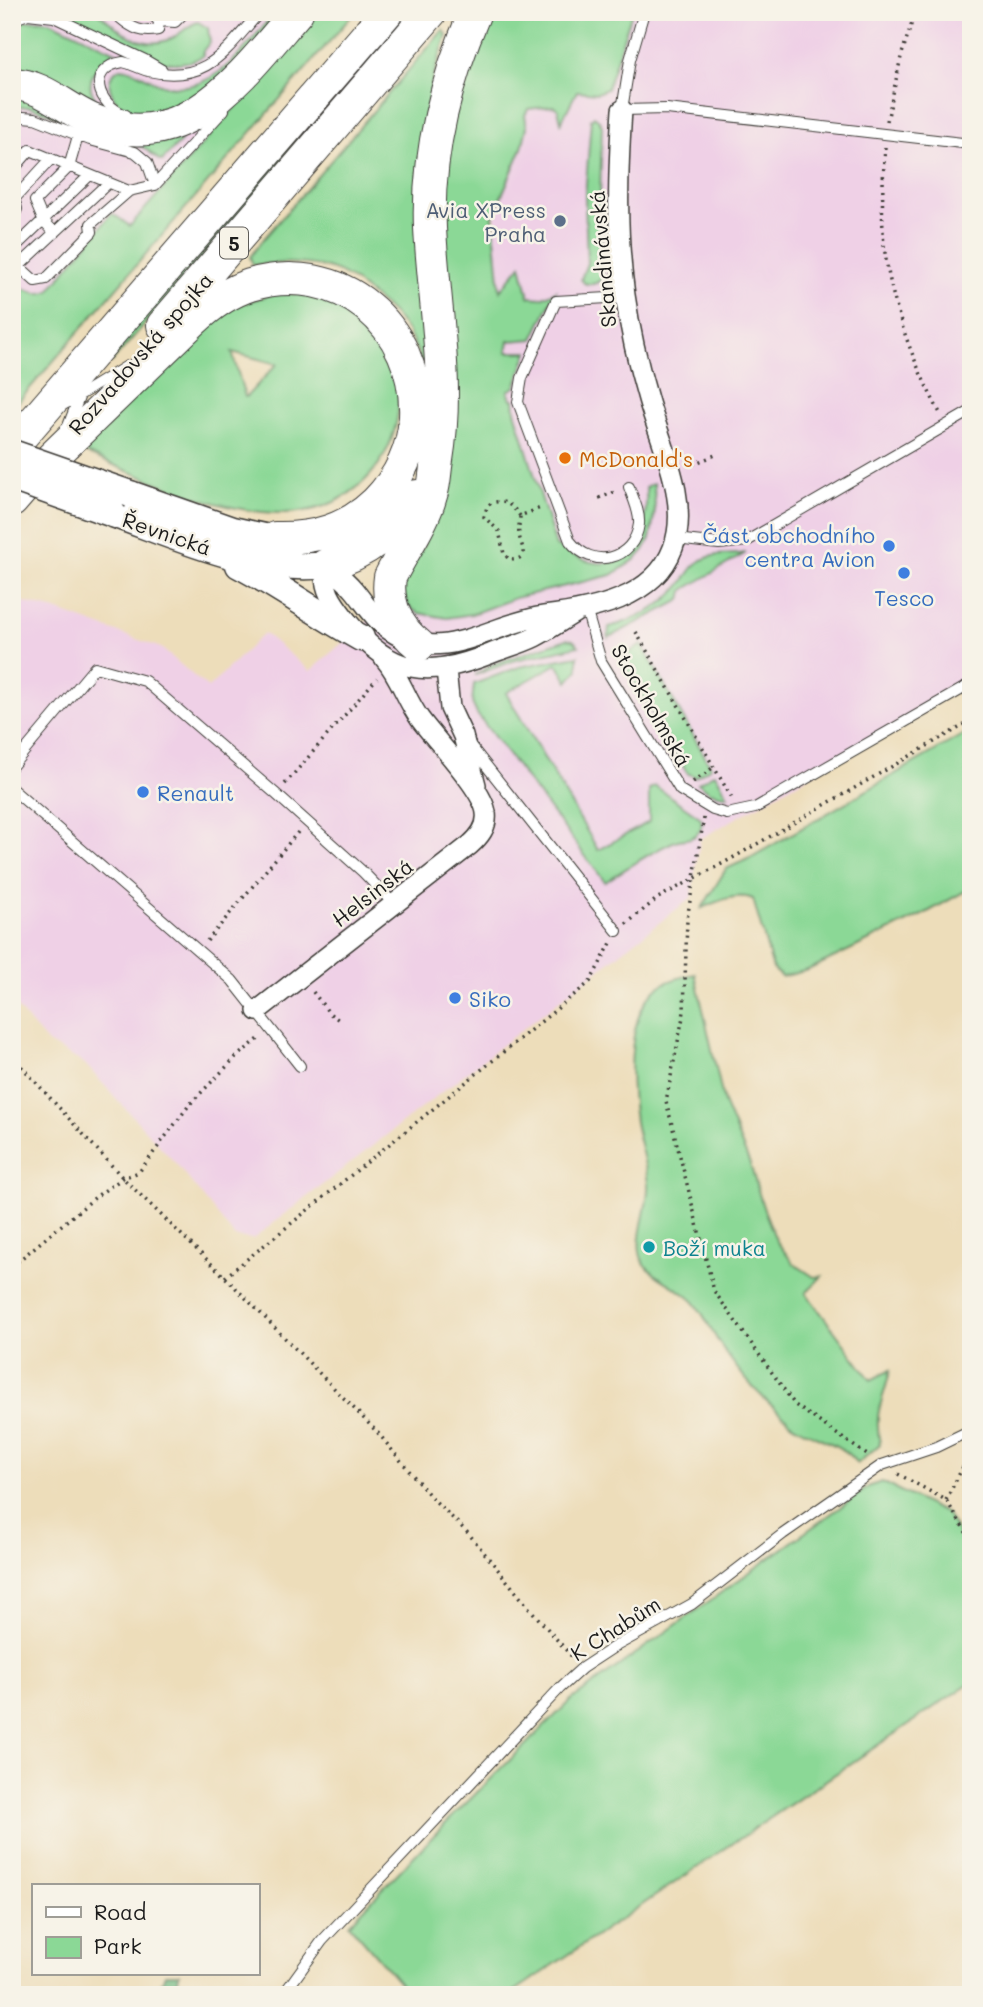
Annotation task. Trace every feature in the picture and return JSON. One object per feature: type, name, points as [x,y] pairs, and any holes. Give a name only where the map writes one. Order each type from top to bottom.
[{"type":"highway","points":[[12,85],[38,89],[103,124],[139,130],[155,129],[181,121],[231,96],[297,12]]},
{"type":"highway","name":"Rozvadovská spojka","points":[[22,435],[387,12]]},
{"type":"highway","name":"Rozvadovská spojka","points":[[12,502],[24,476],[62,443],[431,12]]},
{"type":"highway","points":[[419,645],[397,620],[391,605],[389,585],[427,506],[437,461],[443,391],[431,240],[432,173],[453,69],[475,12]]},
{"type":"highway","points":[[24,476],[214,303],[248,286],[269,281],[314,281],[345,292],[378,316],[396,338],[415,393],[414,423],[403,465],[380,498],[335,530],[308,537],[275,538]]},
{"type":"highway","points":[[326,565],[365,551],[388,533],[415,500],[437,461]]},
{"type":"highway","points":[[326,565],[332,547],[346,524]]},
{"type":"main road","name":"Řevnická","points":[[12,453],[122,504],[212,550],[292,567],[326,565]]},
{"type":"main road","name":"Řevnická","points":[[24,476],[122,504],[275,538],[304,548],[326,565]]},
{"type":"main road","points":[[212,550],[274,583],[370,645]]},
{"type":"street","name":"Skandinávská","points":[[419,645],[445,645],[525,619],[581,611],[627,596],[642,586],[664,564],[676,539],[678,514],[672,472],[648,400],[631,336],[625,296],[621,264],[618,177],[622,110]]},
{"type":"street","name":"Skandinávská","points":[[326,565],[324,581],[329,597],[370,645],[404,666],[432,670],[465,664],[535,637],[581,611]]},
{"type":"street","points":[[326,565],[353,588],[371,614],[386,628],[419,645]]},
{"type":"street","name":"Helsinská","points":[[370,645],[395,672],[421,720],[478,793]]},
{"type":"street","name":"Helsinská","points":[[257,1011],[477,838],[483,830],[486,812],[478,793],[463,736],[450,708],[446,669]]},
{"type":"lane","points":[[149,12],[159,21],[175,22],[185,12]]},
{"type":"lane","points":[[132,116],[115,110],[102,98],[98,85],[103,72],[116,63],[123,62],[146,71],[189,74],[209,64],[260,12]]},
{"type":"lane","name":"Skandinávská","points":[[622,110],[630,60],[644,12]]},
{"type":"lane","points":[[12,20],[28,14],[54,17],[169,74]]},
{"type":"lane","points":[[120,18],[132,29],[147,32],[158,30],[159,21]]},
{"type":"lane","points":[[143,118],[183,112],[231,96]]},
{"type":"lane","points":[[91,224],[130,191],[155,185],[231,96]]},
{"type":"lane","points":[[622,110],[667,109],[971,144]]},
{"type":"lane","points":[[12,116],[34,118],[78,136],[135,152],[147,162],[155,185]]},
{"type":"lane","points":[[54,232],[43,220],[35,201],[69,167],[78,136]]},
{"type":"lane","points":[[12,171],[30,150],[130,191]]},
{"type":"lane","points":[[12,220],[18,208],[13,197],[50,160]]},
{"type":"lane","points":[[12,250],[90,175]]},
{"type":"lane","points":[[91,224],[92,232],[46,279],[34,281],[15,263],[108,183]]},
{"type":"lane","points":[[71,216],[91,224]]},
{"type":"lane","points":[[625,296],[556,301],[522,378],[518,402],[570,541],[587,557],[597,559],[614,556],[627,549],[635,538],[639,518],[627,488]]},
{"type":"lane","name":"5","points":[[62,443],[99,346]]},
{"type":"lane","name":"5","points":[[22,435],[127,366]]},
{"type":"lane","points":[[676,539],[719,544],[739,543],[756,537],[971,411]]},
{"type":"lane","name":"Stockholmská","points":[[581,611],[601,661],[680,790],[706,806]]},
{"type":"lane","points":[[12,766],[95,667],[145,681],[296,812],[393,904]]},
{"type":"lane","points":[[706,806],[727,814],[755,808],[971,684]]},
{"type":"lane","points":[[463,736],[617,931]]},
{"type":"lane","points":[[12,789],[232,980],[300,1066]]},
{"type":"lane","name":"K Chabům","points":[[283,1995],[322,1941],[560,1688],[582,1668],[692,1604],[783,1534],[882,1465],[936,1447],[971,1430]]},
{"type":"path","points":[[887,123],[901,57],[915,12]]},
{"type":"path","points":[[885,144],[883,225],[888,268],[912,352],[941,415]]},
{"type":"path","points":[[693,464],[718,454]]},
{"type":"path","points":[[599,498],[627,488]]},
{"type":"path","points":[[505,502],[512,505],[520,516],[519,536],[524,546],[523,555],[519,559],[510,560],[505,554],[499,531],[484,517],[485,510],[491,503],[505,502]]},
{"type":"path","points":[[520,516],[543,507]]},
{"type":"path","points":[[636,632],[731,797]]},
{"type":"path","points":[[282,787],[378,677]]},
{"type":"path","points":[[225,1276],[590,982],[617,931],[658,898],[971,721]]},
{"type":"path","points":[[680,790],[714,768]]},
{"type":"path","points":[[706,806],[687,919],[684,1012],[666,1101],[715,1290],[795,1405],[882,1465],[946,1500],[971,1540]]},
{"type":"path","points":[[205,942],[298,832]]},
{"type":"path","points":[[313,992],[329,1013],[341,1019]]},
{"type":"path","points":[[12,1266],[98,1195],[123,1178],[139,1172],[191,1104],[236,1057],[270,1029]]},
{"type":"path","points":[[12,1056],[123,1178],[225,1276],[378,1433],[430,1496],[469,1534],[582,1668]]},
{"type":"path","points":[[946,1500],[971,1451]]},
{"type":"shaded area","points":[[12,12],[317,12],[129,227],[112,214],[49,291],[38,294],[12,284]]},
{"type":"shaded area","points":[[527,12],[971,12],[971,682],[700,839],[691,898],[253,1239],[235,1237],[179,1167],[85,1064],[48,1043],[12,1002],[12,599],[56,610],[161,648],[208,688],[264,633],[310,671],[408,586],[457,473],[496,226],[492,188]]},
{"type":"green space","points":[[59,12],[98,12],[133,38],[153,43],[174,37],[198,22],[208,28],[210,42],[203,51],[203,56],[198,59],[182,63],[159,61]]},
{"type":"green space","points":[[275,12],[288,12],[216,89],[203,98],[156,110],[135,111],[121,106],[112,95],[111,77],[121,68],[167,86],[185,86],[215,75],[241,52]]},
{"type":"green space","points":[[319,12],[355,12],[12,409],[12,284],[35,292],[49,291],[112,213],[130,226]]},
{"type":"green space","points":[[401,12],[414,12],[112,362],[107,355]]},
{"type":"green space","points":[[484,12],[632,12],[607,89],[597,93],[577,91],[561,122],[558,109],[553,106],[528,109],[522,148],[493,216],[500,291],[521,265],[529,297],[541,298],[556,291],[533,339],[509,341],[507,352],[528,352],[515,387],[508,391],[511,399],[514,399],[515,411],[556,546],[591,562],[607,563],[620,559],[630,552],[637,541],[645,514],[646,487],[654,483],[655,510],[650,539],[644,550],[636,559],[612,575],[515,598],[472,614],[447,618],[418,613],[409,607],[401,586],[424,545],[443,153]]},
{"type":"green space","points":[[25,21],[50,21],[116,52],[98,66],[91,83],[94,96],[108,113],[12,75],[12,28]]},
{"type":"green space","points":[[443,30],[447,35],[434,74],[423,127],[431,365],[425,376],[413,341],[401,322],[351,279],[337,271],[314,265],[253,265],[250,257]]},
{"type":"green space","points":[[12,91],[171,133],[181,141],[162,161],[143,147],[43,111],[30,107],[12,107]]},
{"type":"green space","points":[[594,116],[602,126],[600,197],[603,276],[598,282],[590,284],[581,279],[587,263],[585,197],[591,119]]},
{"type":"green space","points":[[276,293],[319,297],[343,306],[374,332],[392,363],[399,397],[394,431],[380,462],[356,488],[324,506],[285,513],[260,512],[207,501],[81,451],[211,317]],"holes":[[[232,352],[277,364],[245,397]]]},
{"type":"green space","points":[[746,553],[687,588],[683,591],[681,600],[608,638],[609,627],[629,621],[656,607],[679,587],[700,561],[714,556]]},
{"type":"green space","points":[[567,639],[573,640],[579,646],[516,660],[475,675],[493,664]]},
{"type":"green space","points":[[642,645],[711,767],[695,777],[687,773],[620,658]]},
{"type":"green space","points":[[578,656],[578,670],[568,682],[557,664],[506,693],[598,850],[649,822],[649,789],[655,786],[701,818],[700,829],[695,836],[664,846],[605,882],[477,714],[472,703],[474,684],[519,667]]},
{"type":"green space","points":[[971,730],[971,888],[924,914],[808,970],[782,977],[773,969],[753,899],[733,897],[702,908],[726,869],[750,858]]},
{"type":"green space","points":[[715,773],[728,796],[710,792],[698,783]]},
{"type":"green space","points":[[695,974],[724,1103],[750,1164],[776,1240],[793,1263],[814,1277],[822,1276],[806,1293],[871,1380],[890,1370],[879,1413],[880,1444],[857,1464],[838,1447],[793,1424],[762,1397],[728,1356],[694,1302],[649,1269],[641,1255],[639,1246],[648,1184],[633,1107],[631,1071],[634,1033],[646,1001],[656,989],[670,981]]},
{"type":"green space","points":[[882,1482],[947,1514],[971,1556],[971,1682],[509,1995],[410,1995],[349,1924],[439,1830],[571,1700],[870,1486]]},
{"type":"green space","points":[[164,1976],[179,1976],[176,1995],[157,1995]]},
{"type":"place","name":"Avia XPress Praha","points":[[560,221]]},
{"type":"place","name":"McDonald's","points":[[565,458]]},
{"type":"place","name":"Část obchodního centra Avion","points":[[889,546]]},
{"type":"place","name":"Tesco","points":[[904,573]]},
{"type":"place","name":"Renault","points":[[143,792]]},
{"type":"place","name":"Siko","points":[[455,998]]},
{"type":"place","name":"Boží muka","points":[[649,1247]]}]
